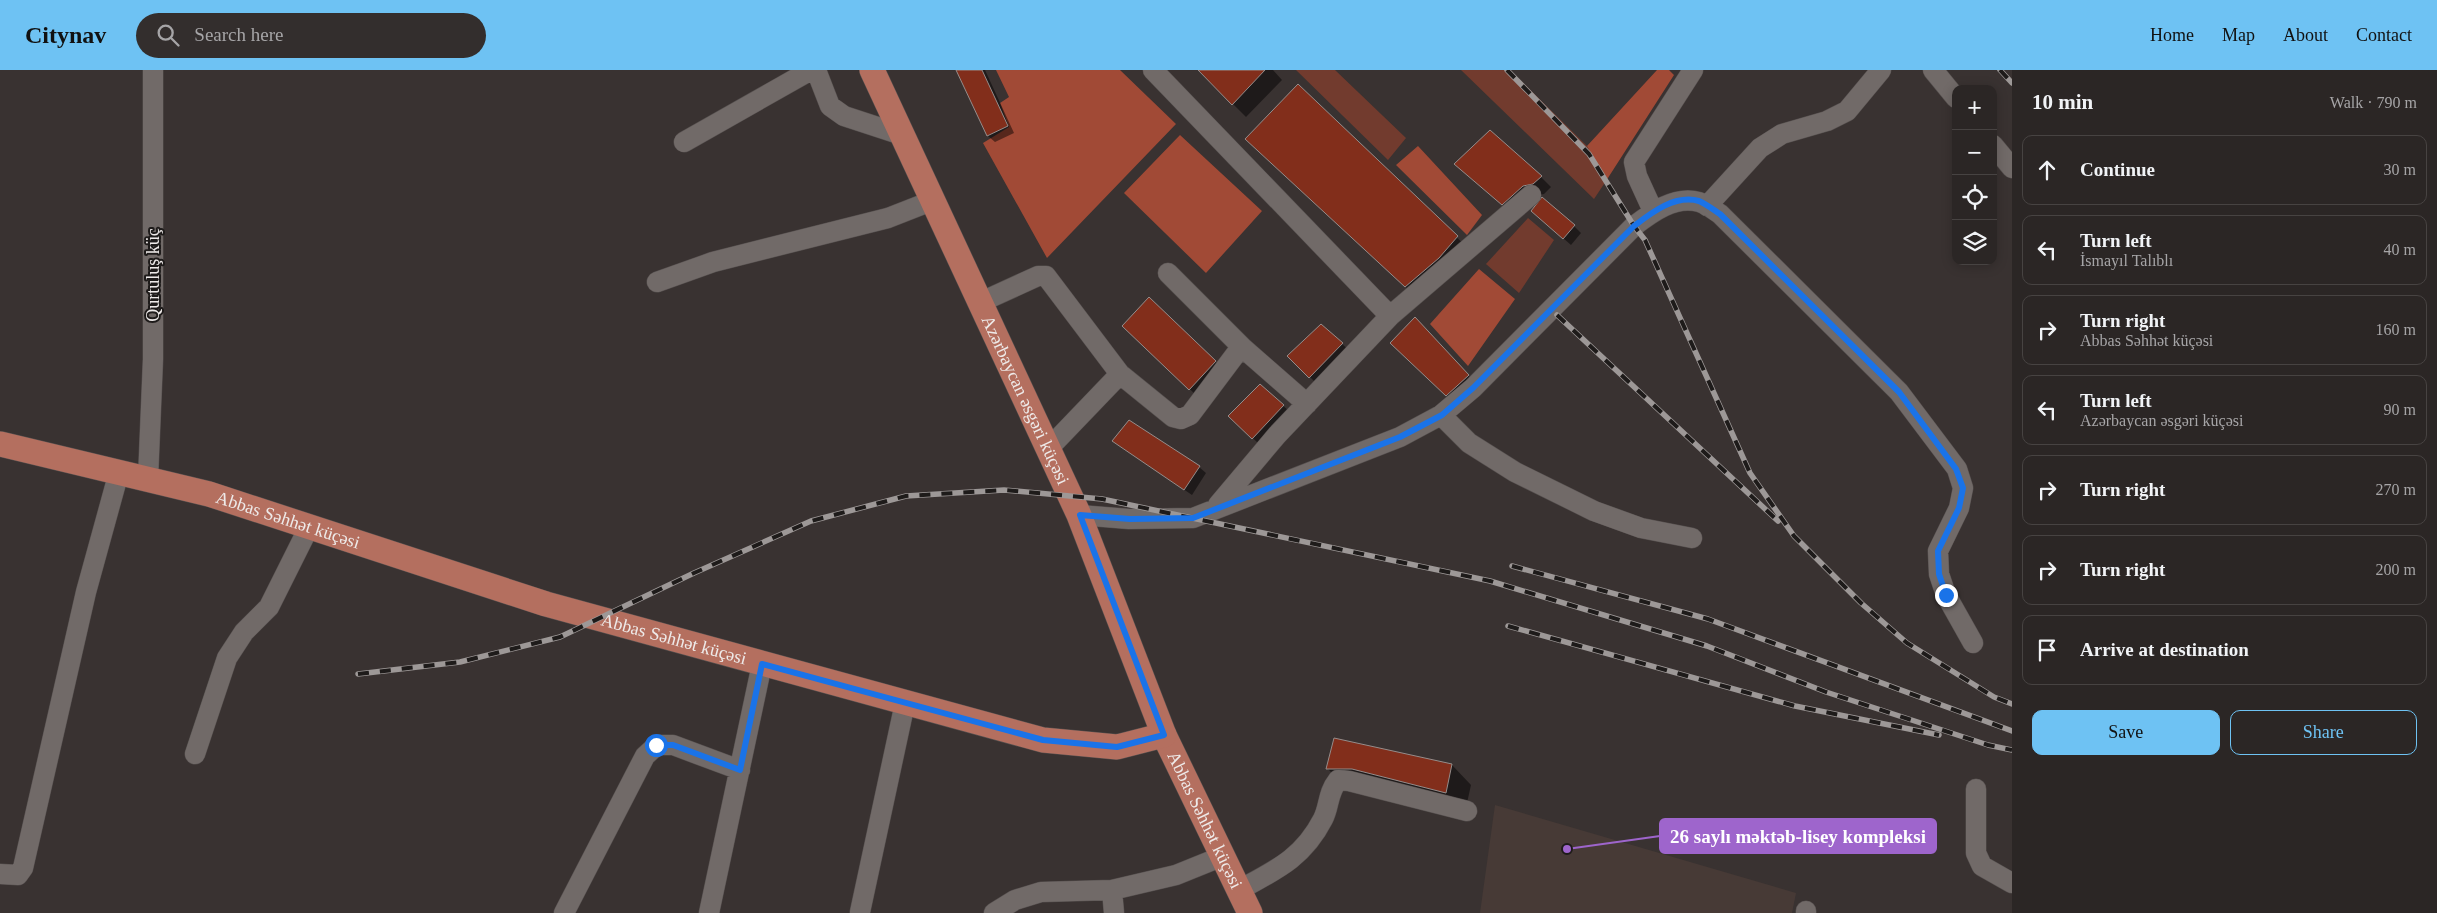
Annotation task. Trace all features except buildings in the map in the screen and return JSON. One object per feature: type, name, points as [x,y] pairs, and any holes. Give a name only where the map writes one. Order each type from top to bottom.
[{"type":"main road","name":"Azərbaycan əsgəri küçəsi","points":[[872,70],[1080,515],[1164,735]]},
{"type":"main road","name":"Abbas Səhhət küçəsi","points":[[1,450],[119,472],[209,494],[546,604],[1043,740],[1117,747],[1164,735],[1250,913]]},
{"type":"street","name":"Qurtuluş küç","points":[[148,479],[153,360],[153,70]]},
{"type":"street","points":[[684,142],[811,70]]},
{"type":"street","points":[[816,70],[830,106],[844,116],[902,135]]},
{"type":"street","points":[[1153,70],[1390,316]]},
{"type":"street","points":[[1653,211],[1637,176],[1634,162],[1693,70]]},
{"type":"street","points":[[1707,206],[1760,148],[1782,134],[1827,121],[1847,110],[1881,70]]},
{"type":"street","points":[[1933,70],[1952,93]]},
{"type":"street","points":[[1997,150],[2012,168]]},
{"type":"street","points":[[1216,509],[1277,435],[1390,316],[1531,195]]},
{"type":"street","points":[[656,282],[713,262],[888,218],[934,200]]},
{"type":"street","points":[[1080,515],[1130,519],[1193,518],[1400,437],[1442,415],[1473,388],[1634,226],[1653,211],[1682,201],[1699,202],[1720,214],[1899,392],[1956,469],[1963,488],[1959,508],[1938,551],[1939,574],[1946,595],[1973,643]]},
{"type":"street","points":[[1168,273],[1244,348],[1306,404]]},
{"type":"street","points":[[981,302],[1038,276],[1046,276],[1120,374],[1173,417],[1181,419],[1190,415],[1235,354],[1244,348]]},
{"type":"street","points":[[1049,448],[1120,374]]},
{"type":"street","points":[[1442,415],[1469,443],[1524,476],[1594,511],[1641,528],[1692,538]]},
{"type":"street","points":[[0,874],[18,875],[23,868],[86,592],[119,472]]},
{"type":"street","points":[[195,754],[227,658],[244,632],[269,607],[309,527]]},
{"type":"street","points":[[709,913],[762,664]]},
{"type":"street","points":[[860,912],[905,703]]},
{"type":"street","points":[[564,913],[645,756],[656,745],[673,745],[740,770]]},
{"type":"street","points":[[1239,890],[1283,866],[1313,838],[1325,815],[1330,790],[1338,780],[1349,781],[1467,811]]},
{"type":"street","points":[[1976,789],[1976,853],[1982,866],[2012,883]]},
{"type":"street","points":[[994,913],[1015,900],[1041,892],[1112,890],[1176,875],[1223,856]]},
{"type":"street","points":[[1112,890],[1114,913]]},
{"type":"shaded area","points":[[996,70],[1120,70],[1176,124],[1047,258],[983,143],[1009,127],[1000,103],[1009,97]]},
{"type":"shaded area","points":[[1296,70],[1335,70],[1406,138],[1388,160]]},
{"type":"shaded area","points":[[1461,70],[1510,70],[1587,146],[1606,181],[1594,199]]},
{"type":"shaded area","points":[[1657,70],[1669,70],[1674,75],[1606,181],[1587,146]]},
{"type":"shaded area","points":[[1180,135],[1262,211],[1206,273],[1124,193]]},
{"type":"shaded area","points":[[1418,146],[1482,215],[1467,235],[1396,165]]},
{"type":"shaded area","points":[[1528,218],[1554,240],[1519,293],[1486,264]]},
{"type":"shaded area","points":[[1479,269],[1515,299],[1468,366],[1430,324]]},
{"type":"shaded area","points":[[1495,805],[1796,893],[1792,913],[1480,913]]},
{"type":"railway","points":[[1507,70],[1589,154],[1634,226],[1645,240],[1750,473],[1794,536],[1861,603],[1907,643],[1994,697],[2012,704]]},
{"type":"railway","points":[[2000,70],[2012,83]]},
{"type":"railway","points":[[1557,315],[1778,521]]},
{"type":"railway","points":[[358,674],[460,662],[560,637],[694,573],[811,521],[906,496],[1004,490],[1102,499],[1490,581],[1707,646],[1826,692],[1988,745],[2012,750]]},
{"type":"railway","points":[[1512,566],[1708,619],[2012,731]]},
{"type":"railway","points":[[1508,626],[1795,706],[1939,735]]},
{"type":"place","name":"26 saylı məktəb-lisey kompleksi","points":[[1567,849]]},
{"type":"route","points":[[656,745],[673,745],[740,770],[762,664],[1043,740],[1117,747],[1164,735],[1080,515],[1130,519],[1193,518],[1400,437],[1442,415],[1473,388],[1634,226],[1658,208],[1682,201],[1699,202],[1720,214],[1899,392],[1956,469],[1963,488],[1959,508],[1938,551],[1939,574],[1946,595]]}]
